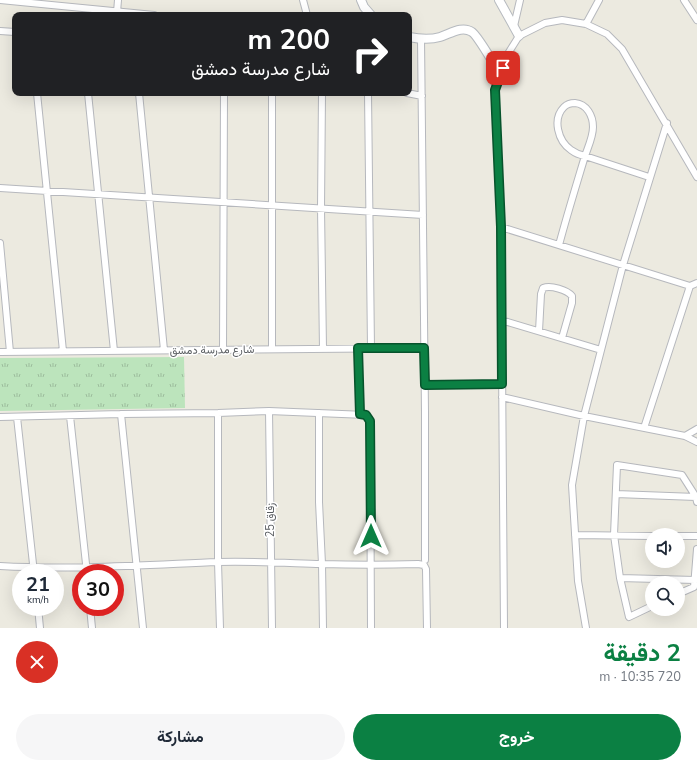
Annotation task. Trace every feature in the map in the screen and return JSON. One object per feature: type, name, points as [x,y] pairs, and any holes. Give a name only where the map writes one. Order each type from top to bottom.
[{"type":"main road","points":[[361,0],[368,12]]},
{"type":"main road","points":[[498,0],[519,36]]},
{"type":"main road","points":[[412,38],[421,39],[440,37],[457,30],[465,29],[473,32],[500,74]]},
{"type":"street","points":[[0,0],[117,12],[118,0]]},
{"type":"street","points":[[303,0],[306,12]]},
{"type":"street","points":[[514,26],[520,0]]},
{"type":"street","points":[[586,24],[599,0]]},
{"type":"street","points":[[684,0],[697,20]]},
{"type":"street","points":[[504,628],[501,227],[495,90],[509,52],[519,36],[545,22],[562,20],[586,24],[607,34],[622,49],[667,123],[697,177]]},
{"type":"street","points":[[0,31],[12,32]]},
{"type":"street","points":[[421,39],[425,385],[425,560]]},
{"type":"street","points":[[412,94],[422,96]]},
{"type":"street","points":[[37,96],[63,351]]},
{"type":"street","points":[[88,96],[114,351]]},
{"type":"street","points":[[139,96],[164,350]]},
{"type":"street","points":[[223,350],[224,96]]},
{"type":"street","points":[[272,96],[272,349]]},
{"type":"street","points":[[322,96],[321,208],[323,349]]},
{"type":"street","points":[[368,96],[372,348]]},
{"type":"street","points":[[559,245],[585,156],[593,132],[593,120],[588,110],[580,104],[570,104],[561,111],[557,120],[559,132],[568,148],[576,153],[585,156],[649,177]]},
{"type":"street","points":[[586,628],[578,580],[572,485],[584,416],[623,265],[649,177],[667,123]]},
{"type":"street","points":[[0,188],[423,215]]},
{"type":"street","points":[[501,227],[690,286],[697,283]]},
{"type":"street","points":[[0,243],[10,352]]},
{"type":"street","points":[[539,331],[541,294],[543,288],[548,286],[570,293],[572,296],[572,303],[562,338]]},
{"type":"street","points":[[644,428],[690,286]]},
{"type":"street","points":[[501,320],[601,350]]},
{"type":"street","points":[[358,348],[360,414]]},
{"type":"street","name":"شارع مدرسة دمشق","points":[[0,352],[424,348]]},
{"type":"street","points":[[425,385],[502,384]]},
{"type":"street","points":[[502,396],[584,416],[685,436],[697,442]]},
{"type":"street","points":[[0,417],[269,411],[366,415],[370,421],[371,628]]},
{"type":"street","name":"زقاق 25","points":[[269,411],[272,628]]},
{"type":"street","points":[[218,413],[218,562],[220,628]]},
{"type":"street","points":[[319,413],[319,502],[323,628]]},
{"type":"street","points":[[121,414],[143,628]]},
{"type":"street","points":[[70,416],[85,564]]},
{"type":"street","points":[[16,417],[32,564]]},
{"type":"street","points":[[685,436],[697,429]]},
{"type":"street","points":[[645,609],[629,617],[620,578],[614,536],[617,465],[682,475],[696,500]]},
{"type":"street","points":[[616,494],[696,500]]},
{"type":"street","points":[[575,535],[645,536]]},
{"type":"street","points":[[685,536],[697,536]]},
{"type":"street","points":[[685,591],[694,587],[697,549]]},
{"type":"street","points":[[124,568],[218,562],[424,565],[426,569],[427,628]]},
{"type":"street","points":[[0,566],[12,567]]},
{"type":"street","points":[[620,578],[695,580]]},
{"type":"street","points":[[39,616],[40,628]]},
{"type":"street","points":[[91,616],[92,628]]},
{"type":"green space","points":[[184,357],[185,408],[0,411],[0,358]]},
{"type":"route","points":[[371,536],[370,421],[366,415],[360,414],[358,348],[424,348],[425,385],[502,384],[501,227],[495,90],[503,68]]}]
